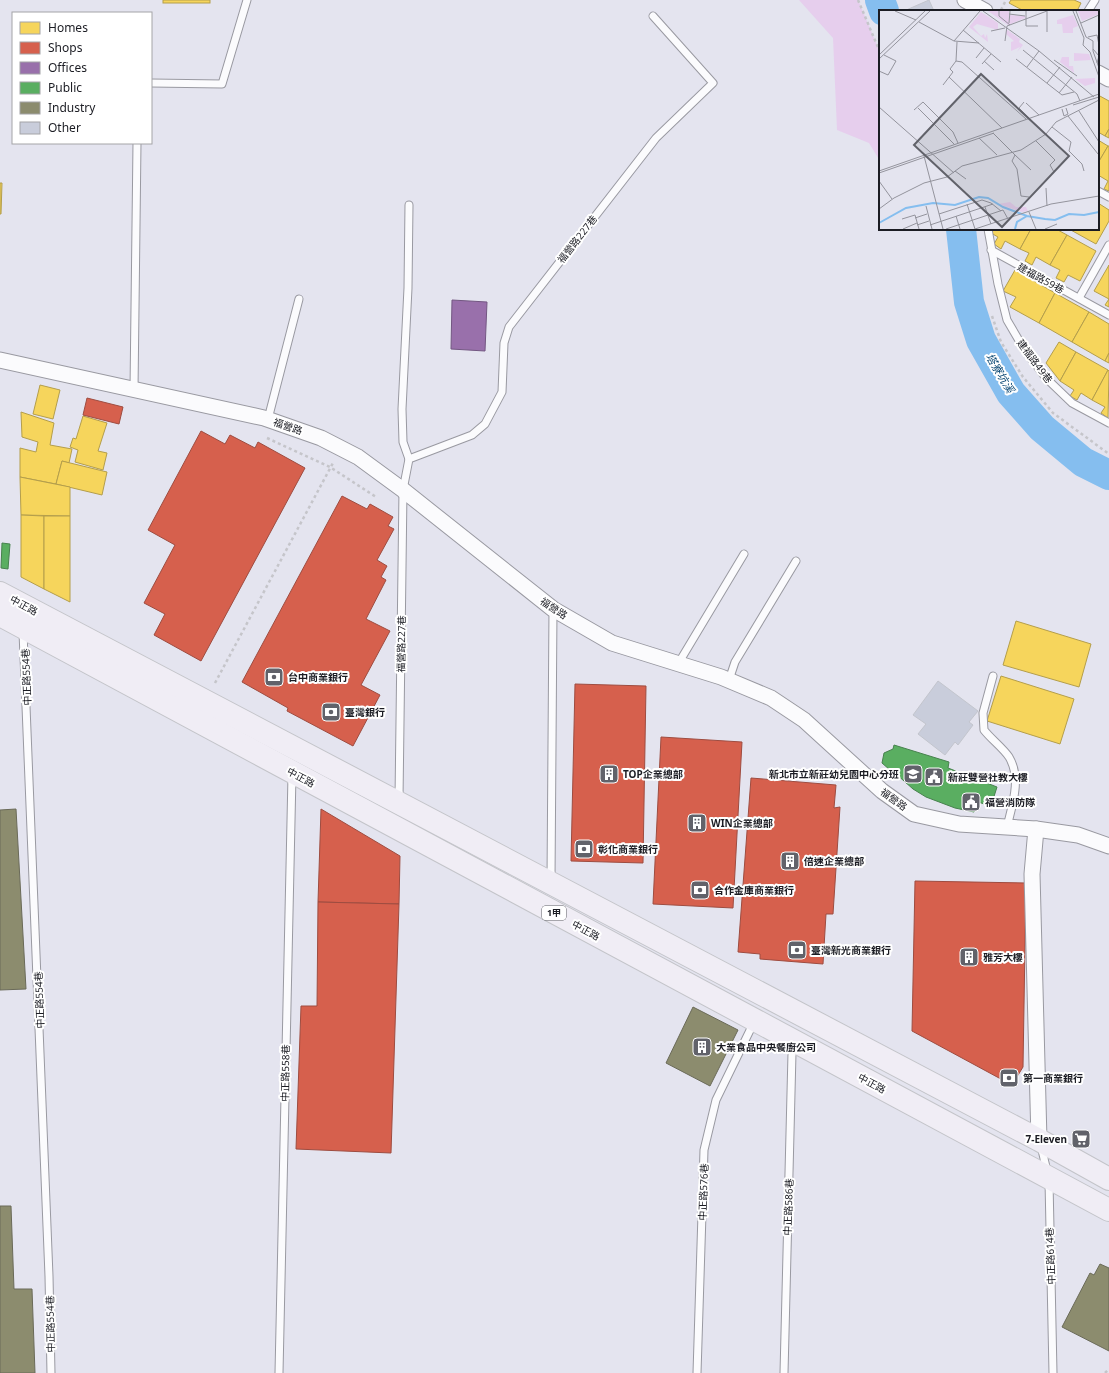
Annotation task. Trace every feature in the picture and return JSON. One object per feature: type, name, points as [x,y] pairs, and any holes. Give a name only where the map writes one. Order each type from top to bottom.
[{"type":"main road","name":"中正路","points":[[0,593],[398,816],[755,1020],[1109,1210]]},
{"type":"main road","name":"中正路","points":[[0,616],[292,772],[551,882],[1039,1140],[1109,1179]]},
{"type":"street","points":[[965,0],[984,10]]},
{"type":"street","points":[[1099,74],[1109,79]]},
{"type":"street","name":"福營路","points":[[0,360],[268,419],[321,438],[341,447],[403,490],[553,609],[612,643],[729,680],[771,698],[804,720],[882,791],[914,814],[959,824],[1036,829],[1078,835],[1109,846]]},
{"type":"street","points":[[1036,829],[1032,874],[1037,1118],[1039,1140]]},
{"type":"lane","points":[[152,83],[222,84],[246,0]]},
{"type":"lane","points":[[1089,10],[1094,0]]},
{"type":"lane","name":"福營路227巷","points":[[409,459],[472,436],[485,424],[502,392],[504,343],[508,327],[656,138],[713,83],[653,16]]},
{"type":"lane","points":[[134,390],[137,144]]},
{"type":"lane","points":[[1099,192],[1109,197]]},
{"type":"lane","name":"福營路227巷","points":[[398,816],[403,490],[409,459],[403,442],[402,416],[409,205]]},
{"type":"lane","points":[[988,230],[991,250]]},
{"type":"lane","points":[[1079,298],[1109,245]]},
{"type":"lane","name":"建福路59巷","points":[[991,250],[1109,315]]},
{"type":"lane","name":"建福路49巷","points":[[991,250],[1007,320],[1024,350],[1046,378],[1072,403],[1109,423]]},
{"type":"lane","points":[[268,419],[299,299]]},
{"type":"lane","points":[[678,664],[744,554]]},
{"type":"lane","points":[[729,680],[735,662],[796,561]]},
{"type":"lane","points":[[551,882],[553,609]]},
{"type":"lane","name":"中正路554巷","points":[[23,628],[49,1276],[50,1373]]},
{"type":"lane","points":[[992,676],[983,713],[984,730],[1009,757],[1016,775],[1015,795],[1007,827]]},
{"type":"lane","name":"中正路558巷","points":[[279,1373],[292,772]]},
{"type":"lane","name":"中正路576巷","points":[[697,1373],[704,1150],[716,1100],[755,1020]]},
{"type":"lane","name":"中正路586巷","points":[[784,1373],[792,1053],[797,1043]]},
{"type":"lane","name":"中正路614巷","points":[[1039,1140],[1049,1178],[1053,1373]]},
{"type":"path","points":[[858,0],[879,50]]},
{"type":"path","points":[[1001,10],[1006,0]]},
{"type":"path","points":[[267,438],[330,467],[376,496]]},
{"type":"path","points":[[215,683],[341,447]]},
{"type":"path","points":[[1106,1373],[1109,1369]]},
{"type":"shaded area","points":[[799,0],[858,0],[879,50],[879,159],[869,143],[837,130],[833,38]]},
{"type":"building: Homes","points":[[163,0],[210,0],[210,3],[163,3]]},
{"type":"building: Homes","points":[[1011,0],[1074,0],[1081,3],[1078,10],[1022,10],[1009,3]]},
{"type":"building: Homes","points":[[1099,96],[1109,101],[1109,129],[1105,136],[1099,133]]},
{"type":"building: Homes","points":[[1109,129],[1109,138],[1105,136]]},
{"type":"building: Homes","points":[[1099,141],[1108,146],[1099,161]]},
{"type":"building: Homes","points":[[1109,146],[1109,191],[1104,189],[1108,181],[1099,176],[1099,161]]},
{"type":"building: Homes","points":[[0,183],[2,183],[1,214],[0,214]]},
{"type":"building: Homes","points":[[1099,204],[1109,210],[1109,221],[1096,244],[1071,230],[1099,230]]},
{"type":"building: Homes","points":[[990,230],[1030,230],[1020,249],[1005,241],[1001,249],[994,244],[998,237],[991,233]]},
{"type":"building: Homes","points":[[1030,230],[1058,230],[1067,235],[1050,265],[1036,257],[1032,265],[1025,261],[1029,253],[1020,249]]},
{"type":"building: Homes","points":[[1067,235],[1096,251],[1080,281],[1068,275],[1064,282],[1056,278],[1060,270],[1050,265]]},
{"type":"building: Homes","points":[[1109,265],[1109,299],[1094,291]]},
{"type":"building: Homes","points":[[1015,270],[1055,293],[1039,323],[1010,307],[1016,297],[1003,291]]},
{"type":"building: Homes","points":[[1055,293],[1089,312],[1072,342],[1039,323]]},
{"type":"building: Homes","points":[[1109,299],[1109,307],[1105,305]]},
{"type":"building: Homes","points":[[1089,312],[1109,324],[1109,353],[1105,361],[1072,342]]},
{"type":"building: Homes","points":[[1059,342],[1076,352],[1060,381],[1046,363]]},
{"type":"building: Homes","points":[[1076,352],[1108,370],[1092,400],[1081,393],[1077,400],[1070,396],[1074,390],[1060,381]]},
{"type":"building: Homes","points":[[1109,353],[1109,363],[1105,361]]},
{"type":"building: Homes","points":[[1108,370],[1108,418],[1101,413],[1105,407],[1092,400]]},
{"type":"building: Homes","points":[[40,385],[60,390],[53,419],[33,414]]},
{"type":"building: Homes","points":[[21,412],[54,423],[50,445],[72,449],[69,463],[62,461],[56,484],[20,477],[20,448],[36,452],[38,442],[22,437]]},
{"type":"building: Homes","points":[[83,416],[107,423],[98,451],[107,453],[103,470],[75,462],[78,450],[70,447],[73,438],[76,439]]},
{"type":"building: Homes","points":[[62,461],[107,472],[102,495],[56,484]]},
{"type":"building: Homes","points":[[20,477],[70,487],[70,516],[21,515]]},
{"type":"building: Homes","points":[[21,515],[44,516],[44,589],[21,577]]},
{"type":"building: Homes","points":[[44,516],[70,516],[70,602],[44,589]]},
{"type":"building: Homes","points":[[1016,621],[1091,644],[1079,687],[1003,665]]},
{"type":"building: Homes","points":[[1001,676],[1074,699],[1060,744],[987,721]]},
{"type":"building: Shops","points":[[87,398],[123,407],[119,424],[83,415]]},
{"type":"building: Shops","points":[[201,431],[225,444],[230,435],[255,448],[258,442],[305,468],[201,661],[154,635],[165,614],[144,603],[175,545],[148,530]]},
{"type":"building: Shops","points":[[342,496],[367,509],[370,504],[393,517],[388,526],[394,529],[377,560],[387,566],[381,577],[386,580],[366,619],[390,631],[361,685],[380,695],[353,746],[287,711],[288,708],[242,682]]},
{"type":"building: Shops","name":"TOP企業總部","points":[[575,684],[646,686],[643,863],[571,861]]},
{"type":"building: Shops","name":"WIN企業總部","points":[[661,737],[742,742],[733,908],[653,904]]},
{"type":"building: Shops","name":"倍速企業總部","points":[[751,778],[836,785],[834,808],[840,807],[833,914],[826,914],[823,964],[760,959],[760,954],[738,952]]},
{"type":"building: Shops","points":[[321,809],[400,856],[399,904],[318,902]]},
{"type":"building: Shops","name":"雅芳大樓","points":[[915,881],[1026,883],[1023,1067],[1012,1085],[912,1031]]},
{"type":"building: Shops","points":[[318,902],[399,904],[391,1153],[296,1149],[301,1006],[317,1006]]},
{"type":"building: Offices","points":[[452,300],[487,302],[485,351],[451,349]]},
{"type":"building: Public","points":[[2,543],[10,544],[8,569],[1,568]]},
{"type":"building: Public","name":"新莊雙營社教大樓","points":[[894,745],[949,762],[948,768],[997,787],[991,806],[978,802],[974,812],[955,808],[926,797],[913,789],[895,773],[897,769],[890,770],[882,763],[884,753],[893,749]]},
{"type":"building: Industry","points":[[16,809],[26,989],[0,990],[0,810]]},
{"type":"building: Industry","name":"大業食品中央餐廚公司","points":[[693,1007],[738,1030],[710,1086],[666,1063]]},
{"type":"building: Industry","points":[[0,1206],[11,1206],[14,1289],[32,1289],[35,1373],[0,1373]]},
{"type":"building: Industry","points":[[1100,1264],[1109,1268],[1109,1351],[1062,1327],[1090,1273],[1094,1275]]},
{"type":"building: Other","points":[[929,0],[934,10],[906,10]]},
{"type":"building: Other","points":[[938,681],[978,711],[969,722],[973,725],[958,745],[955,742],[945,755],[918,734],[926,724],[913,715]]},
{"type":"waterway","name":"塔寮坑溪","points":[[880,0],[884,10]]},
{"type":"waterway","name":"塔寮坑溪","points":[[961,230],[969,302],[981,340],[1011,393],[1042,428],[1083,462],[1109,475]]},
{"type":"place","name":"台中商業銀行","points":[[274,677]]},
{"type":"place","name":"臺灣銀行","points":[[331,712]]},
{"type":"place","name":"TOP企業總部","points":[[609,774]]},
{"type":"place","name":"新北市立新莊幼兒園中心分班","points":[[913,774]]},
{"type":"place","name":"新莊雙營社教大樓","points":[[934,777]]},
{"type":"place","name":"福營消防隊","points":[[971,802]]},
{"type":"place","name":"WIN企業總部","points":[[697,823]]},
{"type":"place","name":"彰化商業銀行","points":[[584,849]]},
{"type":"place","name":"倍速企業總部","points":[[790,861]]},
{"type":"place","name":"合作金庫商業銀行","points":[[700,890]]},
{"type":"place","name":"臺灣新光商業銀行","points":[[797,950]]},
{"type":"place","name":"雅芳大樓","points":[[969,957]]},
{"type":"place","name":"大業食品中央餐廚公司","points":[[702,1047]]},
{"type":"place","name":"第一商業銀行","points":[[1009,1078]]},
{"type":"place","name":"7-Eleven","points":[[1081,1139]]}]
